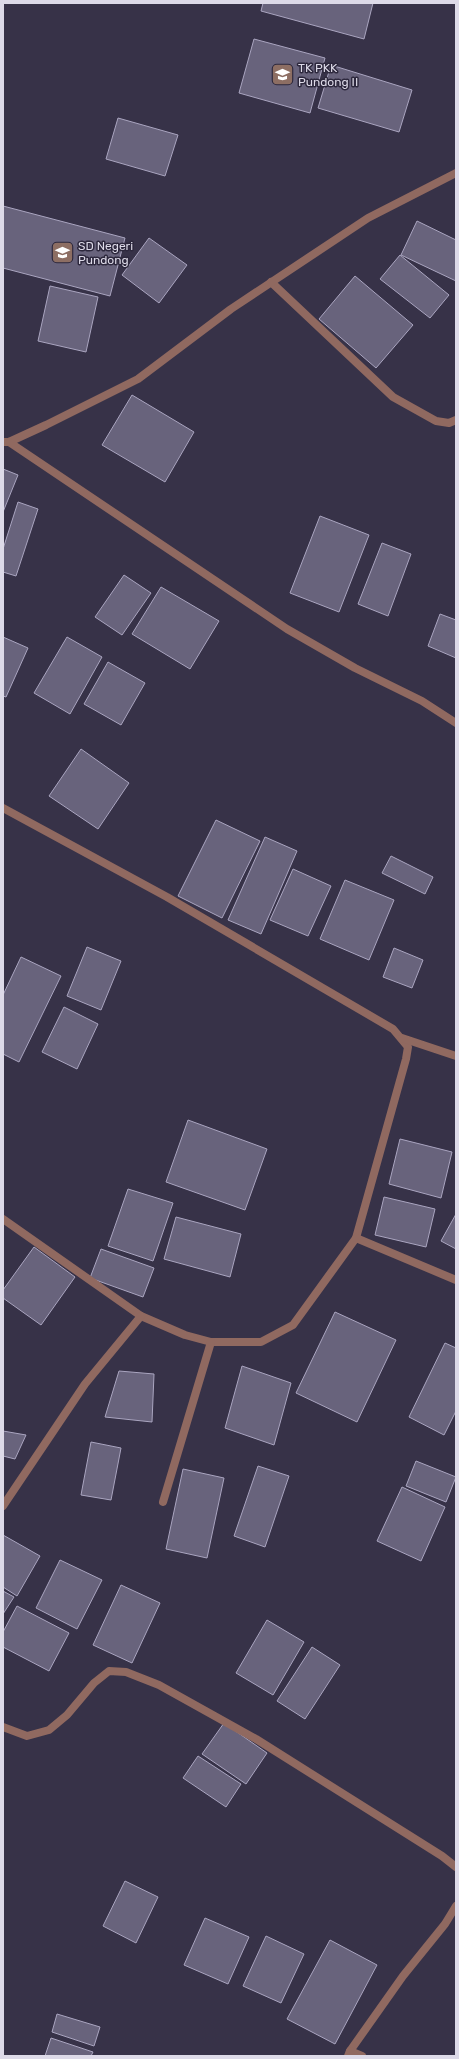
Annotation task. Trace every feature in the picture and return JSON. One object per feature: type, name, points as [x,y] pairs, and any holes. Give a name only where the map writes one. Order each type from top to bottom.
[{"type":"street","points":[[6,442],[46,425],[138,379],[231,309],[368,218],[456,173]]},
{"type":"street","points":[[271,282],[393,397],[436,421],[449,423],[456,420]]},
{"type":"street","points":[[6,442],[286,629],[355,668],[422,701],[456,723]]},
{"type":"street","points":[[3,808],[167,897],[393,1029],[408,1047],[406,1059],[356,1238],[294,1325],[261,1342],[211,1342],[185,1335],[141,1316],[3,1220]]},
{"type":"street","points":[[402,1038],[456,1056]]},
{"type":"street","points":[[356,1238],[456,1280]]},
{"type":"street","points":[[3,1505],[85,1384],[141,1316]]},
{"type":"street","points":[[163,1502],[211,1342]]},
{"type":"street","points":[[3,1727],[27,1736],[49,1730],[67,1715],[94,1683],[109,1671],[126,1672],[159,1685],[256,1739],[442,1856],[456,1867]]},
{"type":"street","points":[[362,2056],[349,2053],[403,1976],[445,1924],[456,1906]]},
{"type":"building","points":[[263,3],[373,3],[364,39],[261,11]]},
{"type":"building","name":"TK PKK Pundong II","points":[[254,39],[325,58],[310,113],[239,93]]},
{"type":"building","points":[[331,65],[412,90],[399,132],[318,108]]},
{"type":"building","points":[[118,118],[178,135],[165,176],[106,159]]},
{"type":"building","name":"SD Negeri Pundong","points":[[3,206],[125,238],[110,296],[3,268]]},
{"type":"building","points":[[417,221],[456,240],[456,281],[401,255]]},
{"type":"building","points":[[149,238],[187,265],[159,303],[122,275]]},
{"type":"building","points":[[400,255],[449,295],[430,318],[380,279]]},
{"type":"building","points":[[355,276],[413,325],[376,368],[319,319]]},
{"type":"building","points":[[50,286],[98,297],[86,352],[38,341]]},
{"type":"building","points":[[132,395],[194,432],[165,482],[102,445]]},
{"type":"building","points":[[3,469],[18,475],[3,512]]},
{"type":"building","points":[[18,502],[38,509],[16,576],[3,572],[3,549]]},
{"type":"building","points":[[320,516],[369,535],[339,612],[290,593]]},
{"type":"building","points":[[382,543],[411,554],[388,616],[358,604]]},
{"type":"building","points":[[124,575],[151,593],[122,635],[95,617]]},
{"type":"building","points":[[161,587],[219,621],[190,669],[132,634]]},
{"type":"building","points":[[440,614],[456,620],[456,658],[428,646]]},
{"type":"building","points":[[3,637],[28,648],[6,697],[3,696]]},
{"type":"building","points":[[67,637],[102,657],[70,714],[34,693]]},
{"type":"building","points":[[108,662],[145,683],[121,725],[84,704]]},
{"type":"building","points":[[81,749],[129,783],[98,829],[49,796]]},
{"type":"building","points":[[216,820],[260,841],[222,918],[178,896]]},
{"type":"building","points":[[265,837],[297,851],[261,934],[228,920]]},
{"type":"building","points":[[391,856],[433,877],[425,894],[382,873]]},
{"type":"building","points":[[293,869],[331,886],[308,936],[270,920]]},
{"type":"building","points":[[345,880],[394,900],[369,960],[320,939]]},
{"type":"building","points":[[87,947],[121,961],[101,1010],[67,996]]},
{"type":"building","points":[[394,948],[423,960],[412,988],[383,977]]},
{"type":"building","points":[[21,957],[61,976],[19,1062],[3,1054],[3,995]]},
{"type":"building","points":[[64,1007],[98,1024],[77,1069],[42,1052]]},
{"type":"building","points":[[188,1120],[267,1149],[245,1210],[166,1182]]},
{"type":"building","points":[[400,1139],[452,1152],[441,1198],[389,1184]]},
{"type":"building","points":[[128,1189],[173,1203],[153,1261],[108,1246]]},
{"type":"building","points":[[384,1197],[435,1209],[426,1247],[375,1235]]},
{"type":"building","points":[[456,1214],[456,1249],[441,1241]]},
{"type":"building","points":[[176,1217],[241,1234],[230,1277],[164,1259]]},
{"type":"building","points":[[34,1247],[75,1277],[41,1325],[3,1298],[3,1290]]},
{"type":"building","points":[[101,1249],[154,1268],[143,1297],[90,1278]]},
{"type":"building","points":[[335,1312],[396,1340],[357,1422],[296,1393]]},
{"type":"building","points":[[445,1343],[456,1348],[456,1411],[444,1435],[409,1417]]},
{"type":"building","points":[[242,1366],[291,1383],[274,1445],[225,1428]]},
{"type":"building","points":[[119,1371],[154,1374],[152,1422],[105,1417]]},
{"type":"building","points":[[3,1431],[26,1435],[15,1459],[3,1456]]},
{"type":"building","points":[[91,1442],[121,1448],[111,1500],[81,1495]]},
{"type":"building","points":[[416,1461],[456,1477],[446,1502],[406,1486]]},
{"type":"building","points":[[258,1466],[289,1476],[265,1547],[234,1536]]},
{"type":"building","points":[[183,1469],[224,1478],[207,1558],[166,1549]]},
{"type":"building","points":[[402,1487],[445,1507],[421,1561],[377,1541]]},
{"type":"building","points":[[3,1535],[40,1556],[17,1596],[3,1587]]},
{"type":"building","points":[[60,1560],[102,1580],[77,1629],[36,1608]]},
{"type":"building","points":[[121,1585],[160,1603],[132,1663],[93,1645]]},
{"type":"building","points":[[3,1591],[14,1597],[3,1614]]},
{"type":"building","points":[[17,1606],[69,1633],[49,1671],[3,1647],[3,1632]]},
{"type":"building","points":[[267,1620],[304,1642],[273,1695],[236,1673]]},
{"type":"building","points":[[312,1647],[340,1665],[305,1719],[277,1701]]},
{"type":"building","points":[[224,1723],[267,1753],[246,1784],[202,1754]]},
{"type":"building","points":[[198,1756],[241,1784],[226,1807],[183,1778]]},
{"type":"building","points":[[125,1881],[158,1897],[136,1943],[103,1926]]},
{"type":"building","points":[[205,1918],[249,1937],[228,1984],[184,1965]]},
{"type":"building","points":[[266,1936],[304,1954],[281,2003],[243,1986]]},
{"type":"building","points":[[330,1940],[377,1965],[335,2044],[287,2019]]},
{"type":"building","points":[[57,2014],[100,2027],[94,2046],[52,2032]]},
{"type":"building","points":[[51,2038],[93,2052],[91,2056],[45,2056]]},
{"type":"place","name":"TK PKK Pundong II","points":[[282,75]]},
{"type":"place","name":"SD Negeri Pundong","points":[[62,253]]}]
